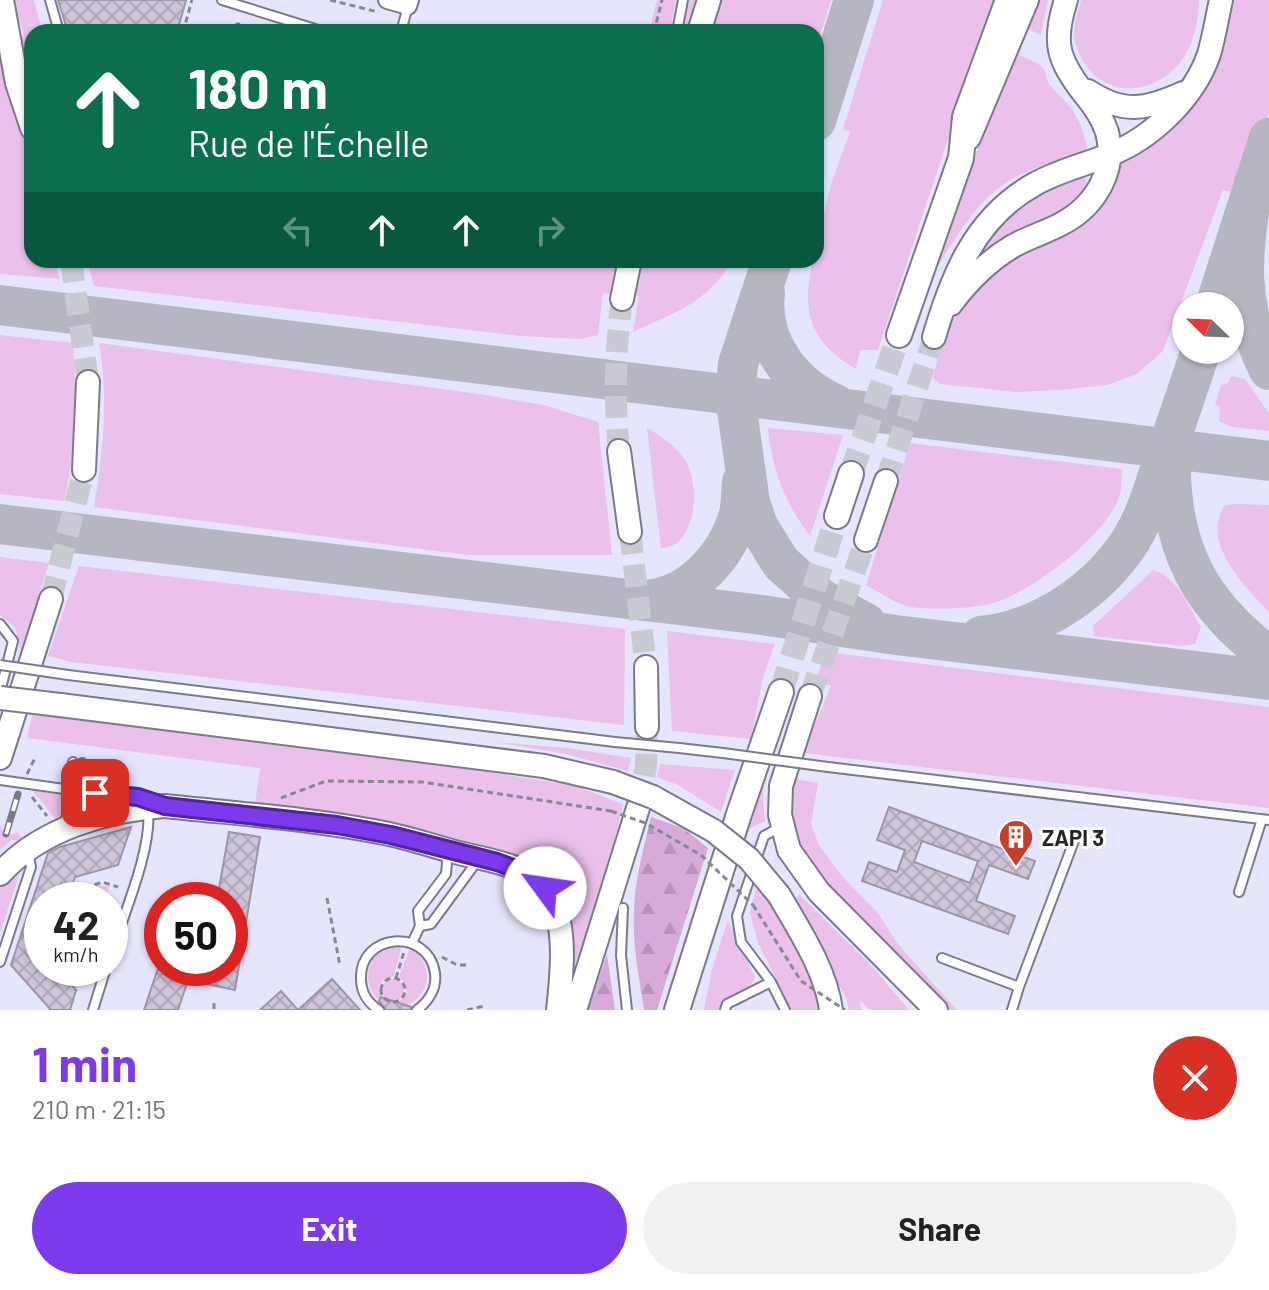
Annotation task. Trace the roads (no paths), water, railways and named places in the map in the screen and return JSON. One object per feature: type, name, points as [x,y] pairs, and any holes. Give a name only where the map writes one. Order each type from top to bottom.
[{"type":"main road","points":[[2,0],[17,83],[24,104]]},
{"type":"main road","points":[[702,24],[709,0]]},
{"type":"main road","points":[[961,158],[965,117],[1008,0]]},
{"type":"main road","points":[[899,335],[961,158],[1027,0]]},
{"type":"main road","points":[[1066,0],[1059,23],[1059,55],[1075,83],[1102,117],[1110,155],[1105,178],[1087,205],[1064,223],[1014,246],[987,264],[965,285],[934,337],[949,286],[964,255],[1004,207],[1034,184],[1110,155],[1134,142],[1178,105],[1209,55],[1218,6]]},
{"type":"main road","points":[[1075,83],[1119,107],[1141,108],[1182,93],[1197,78]]},
{"type":"main road","points":[[622,299],[628,268]]},
{"type":"main road","points":[[84,470],[88,382]]},
{"type":"main road","points":[[619,451],[630,532]]},
{"type":"main road","points":[[837,516],[851,474]]},
{"type":"main road","points":[[866,540],[886,481]]},
{"type":"main road","points":[[0,756],[51,599]]},
{"type":"main road","points":[[646,667],[647,727]]},
{"type":"main road","points":[[677,1010],[781,692]]},
{"type":"main road","points":[[810,696],[781,786],[780,815],[789,850],[819,892],[869,946],[936,1010]]},
{"type":"main road","points":[[0,698],[544,766],[613,782],[646,802],[714,831],[749,859],[779,895],[800,932],[829,992],[831,1010]]},
{"type":"main road","points":[[575,1010],[646,802]]},
{"type":"main road","points":[[0,874],[27,850],[63,830],[118,812],[156,806],[337,825],[391,835],[480,858],[521,871],[535,879],[551,898],[558,918],[561,984],[558,1010]]},
{"type":"main road","points":[[869,946],[921,1010]]},
{"type":"street","points":[[385,6],[409,3]]},
{"type":"lane","points":[[50,0],[57,24]]},
{"type":"lane","points":[[222,0],[298,24]]},
{"type":"lane","points":[[678,24],[683,0]]},
{"type":"lane","points":[[403,24],[409,3]]},
{"type":"lane","points":[[283,24],[284,20]]},
{"type":"lane","points":[[0,624],[13,641],[0,692]]},
{"type":"lane","points":[[0,665],[1266,820],[1239,892]]},
{"type":"lane","points":[[63,830],[73,791],[79,785],[77,762]]},
{"type":"lane","points":[[0,780],[138,797],[156,806],[128,900]]},
{"type":"lane","points":[[783,826],[764,836],[737,916],[741,942],[771,982],[785,1010]]},
{"type":"lane","points":[[1012,1010],[1074,841]]},
{"type":"lane","points":[[0,962],[31,867],[27,850]]},
{"type":"lane","points":[[412,943],[420,926],[418,911],[446,874],[447,850]]},
{"type":"lane","points":[[420,926],[434,927],[480,858]]},
{"type":"lane","points":[[623,908],[621,955],[627,1010]]},
{"type":"lane","points":[[379,1010],[365,997],[360,973],[364,961],[381,944],[393,940],[412,943],[427,954],[436,977],[428,1000],[417,1010]]},
{"type":"lane","points":[[942,958],[1019,987]]},
{"type":"lane","points":[[725,1010],[727,1004],[742,994],[771,982]]},
{"type":"lane","points":[[93,1010],[100,986]]},
{"type":"tunnel","points":[[72,268],[88,382]]},
{"type":"tunnel","points":[[619,451],[616,375],[622,299]]},
{"type":"tunnel","points":[[851,474],[899,335]]},
{"type":"tunnel","points":[[886,481],[934,337]]},
{"type":"tunnel","points":[[51,599],[84,470]]},
{"type":"tunnel","points":[[781,692],[837,516]]},
{"type":"tunnel","points":[[630,532],[646,667]]},
{"type":"tunnel","points":[[810,696],[866,540]]},
{"type":"tunnel","points":[[638,808],[646,766],[647,727]]},
{"type":"railway","points":[[6,834],[18,794]]},
{"type":"place","name":"ZAPI 3","points":[[1016,868]]}]
